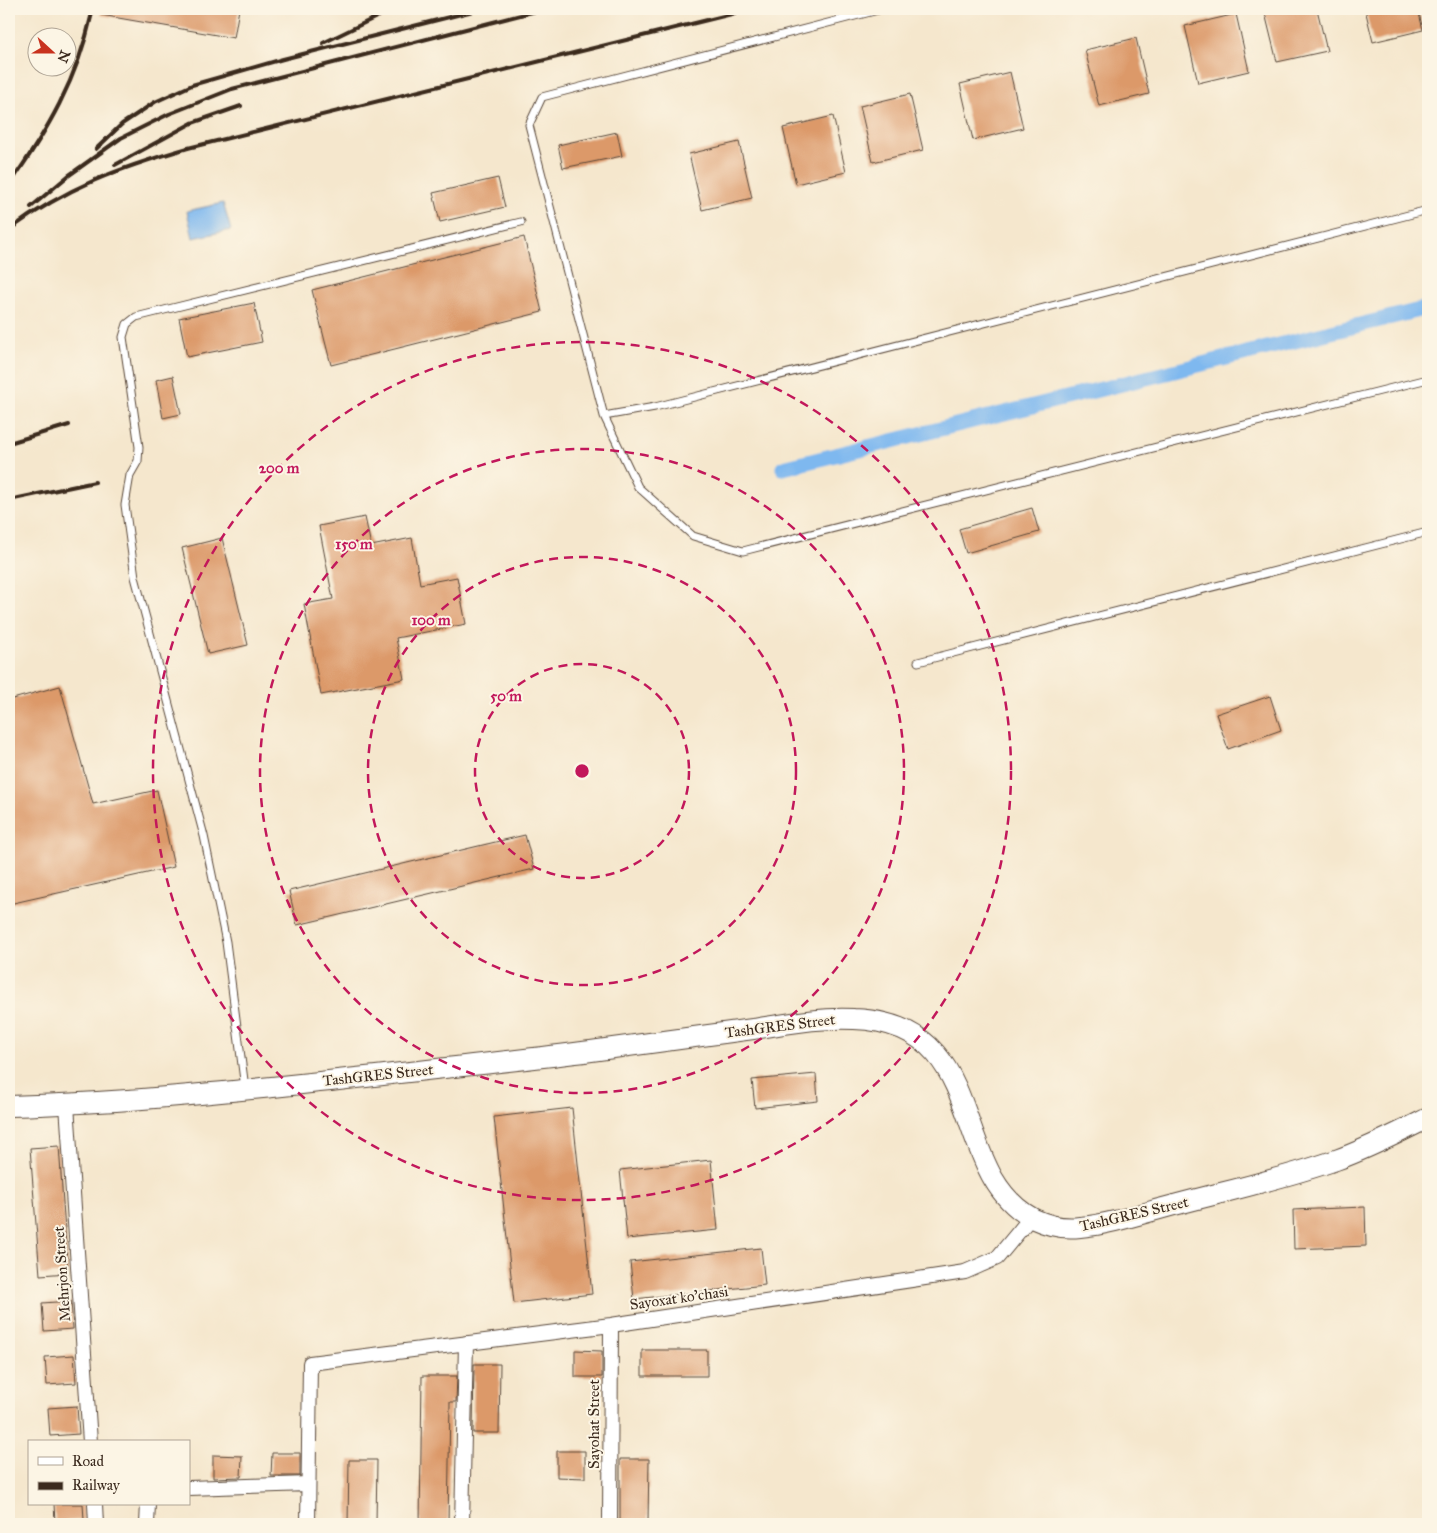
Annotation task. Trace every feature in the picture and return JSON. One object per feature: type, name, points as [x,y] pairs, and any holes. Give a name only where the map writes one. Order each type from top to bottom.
[{"type":"main road","name":"TashGRES Street","points":[[9,1106],[66,1104],[245,1090],[588,1052],[826,1019],[868,1019],[904,1030],[935,1052],[954,1080],[996,1183],[1011,1201],[1031,1217],[1049,1225],[1066,1228],[1104,1224],[1265,1182],[1337,1160],[1428,1118]]},
{"type":"street","name":"Mehrjon Street","points":[[66,1104],[90,1440]]},
{"type":"street","name":"Sayoxat ko'chasi","points":[[308,1484],[310,1364],[466,1342],[611,1325],[966,1272],[997,1258],[1031,1217]]},
{"type":"street","name":"Sayohat Street","points":[[610,1524],[611,1325]]},
{"type":"street","points":[[462,1524],[466,1342]]},
{"type":"street","points":[[190,1488],[308,1484],[308,1524]]},
{"type":"street","points":[[95,1506],[96,1524]]},
{"type":"street","points":[[147,1524],[148,1506]]},
{"type":"lane","points":[[882,9],[542,97],[529,126],[604,416],[638,487],[693,536],[743,551],[1428,378]]},
{"type":"lane","points":[[604,416],[665,404],[1428,210]]},
{"type":"lane","points":[[245,1090],[226,942],[204,836],[135,577],[124,505],[130,474],[138,461],[138,447],[124,352],[123,338],[125,330],[127,324],[136,317],[521,222]]},
{"type":"lane","points":[[918,662],[1428,532]]},
{"type":"water","points":[[223,203],[231,230],[193,238],[187,211]]},
{"type":"building","points":[[101,9],[239,9],[234,38],[101,15]]},
{"type":"building","points":[[1264,9],[1317,9],[1327,51],[1277,62]]},
{"type":"building","points":[[1365,9],[1418,9],[1423,30],[1373,42]]},
{"type":"building","points":[[1236,14],[1249,71],[1198,83],[1185,26]]},
{"type":"building","points":[[1136,38],[1149,94],[1099,106],[1085,50]]},
{"type":"building","points":[[1010,72],[1023,128],[973,140],[960,84]]},
{"type":"building","points":[[910,94],[923,150],[873,162],[860,106]]},
{"type":"building","points":[[833,116],[846,172],[796,184],[783,128]]},
{"type":"building","points":[[617,132],[622,156],[563,168],[558,145]]},
{"type":"building","points":[[739,142],[752,198],[702,210],[689,154]]},
{"type":"building","points":[[498,178],[505,207],[440,222],[433,193]]},
{"type":"building","points":[[524,237],[542,312],[331,365],[312,290]]},
{"type":"building","points":[[254,303],[262,342],[187,357],[179,318]]},
{"type":"building","points":[[173,376],[181,414],[163,418],[156,380]]},
{"type":"building","points":[[1032,508],[1039,532],[966,553],[959,529]]},
{"type":"building","points":[[365,517],[371,546],[412,538],[420,584],[457,577],[466,624],[396,638],[404,679],[321,695],[304,604],[333,599],[319,526]]},
{"type":"building","points":[[222,538],[248,645],[208,654],[182,548]]},
{"type":"building","points":[[60,686],[93,804],[157,790],[174,867],[9,904],[9,700]]},
{"type":"building","points":[[1270,696],[1281,730],[1228,749],[1216,714]]},
{"type":"building","points":[[525,835],[534,869],[297,925],[289,891]]},
{"type":"building","points":[[816,1074],[818,1101],[755,1108],[752,1080]]},
{"type":"building","points":[[572,1108],[592,1294],[514,1303],[494,1117]]},
{"type":"building","points":[[59,1146],[68,1273],[40,1275],[30,1148]]},
{"type":"building","points":[[711,1160],[718,1230],[627,1239],[620,1170]]},
{"type":"building","points":[[1365,1207],[1366,1246],[1294,1249],[1293,1210]]},
{"type":"building","points":[[761,1248],[765,1285],[634,1299],[630,1262]]},
{"type":"building","points":[[71,1301],[73,1329],[44,1331],[42,1303]]},
{"type":"building","points":[[575,1350],[602,1351],[602,1377],[575,1377]]},
{"type":"building","points":[[642,1350],[707,1350],[707,1376],[642,1376]]},
{"type":"building","points":[[74,1355],[76,1383],[47,1385],[45,1357]]},
{"type":"building","points":[[474,1364],[500,1364],[499,1433],[473,1433]]},
{"type":"building","points":[[422,1376],[457,1376],[456,1402],[450,1402],[448,1524],[420,1524]]},
{"type":"building","points":[[77,1406],[79,1434],[50,1436],[48,1408]]},
{"type":"building","points":[[557,1451],[585,1451],[585,1478],[557,1477]]},
{"type":"building","points":[[272,1453],[300,1453],[300,1476],[271,1476]]},
{"type":"building","points":[[213,1455],[242,1456],[241,1477],[213,1478]]},
{"type":"building","points":[[620,1459],[649,1459],[648,1522],[620,1522]]},
{"type":"building","points":[[349,1460],[377,1460],[376,1524],[348,1524]]},
{"type":"building","points":[[54,1506],[83,1506],[84,1520],[55,1522]]},
{"type":"waterway","points":[[783,468],[1428,308]]},
{"type":"railway","points":[[323,43],[393,9]]},
{"type":"railway","points":[[96,149],[122,124],[155,102],[192,85],[283,59],[481,9]]},
{"type":"railway","points":[[31,207],[68,176],[121,138],[169,114],[232,89],[544,9]]},
{"type":"railway","points":[[9,230],[52,202],[94,180],[139,163],[188,148],[752,9]]},
{"type":"railway","points":[[9,185],[59,104],[78,60],[92,13]]},
{"type":"railway","points":[[115,165],[192,123],[241,106]]},
{"type":"railway","points":[[9,443],[69,425]]},
{"type":"railway","points":[[9,500],[95,482]]}]
